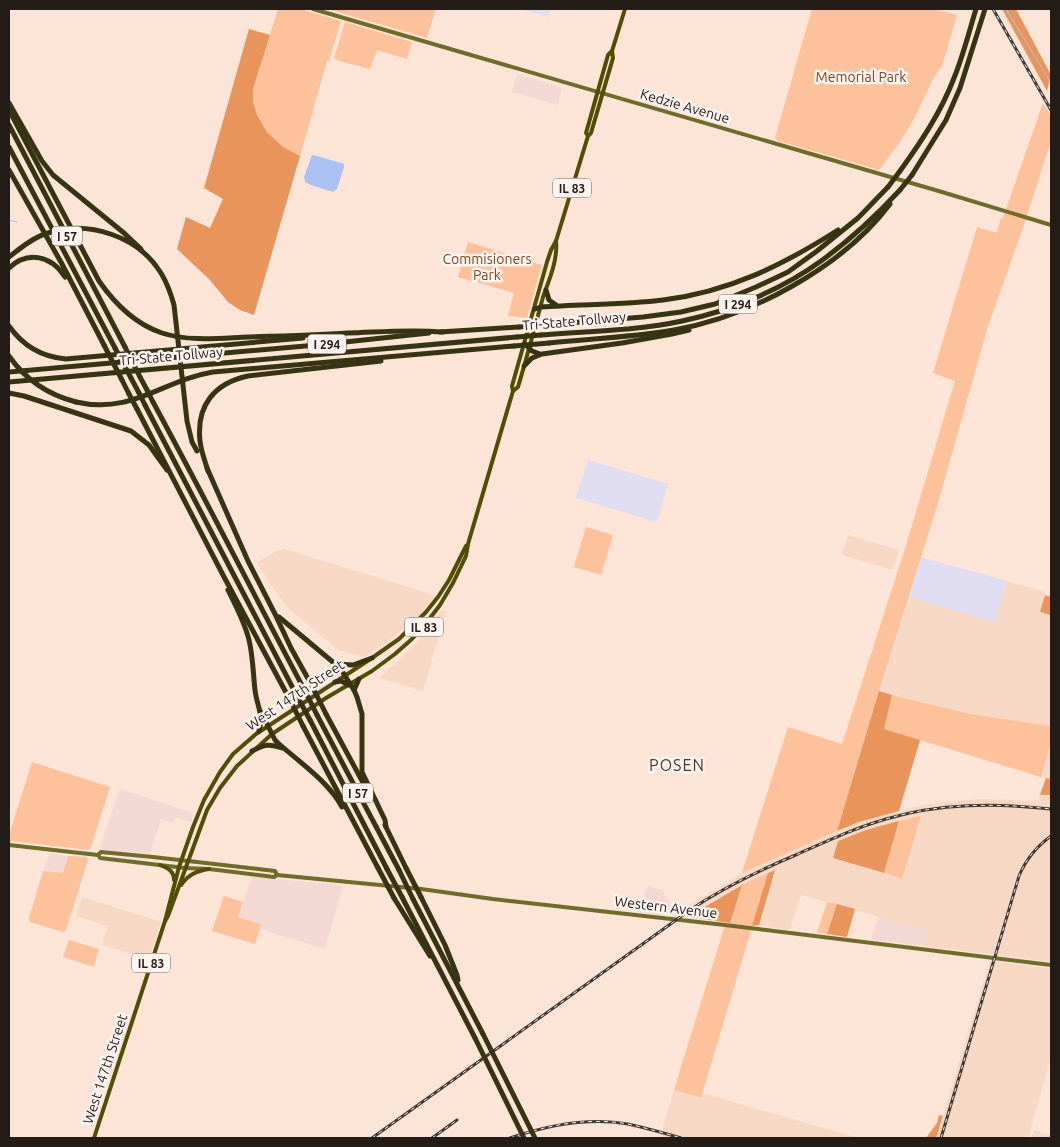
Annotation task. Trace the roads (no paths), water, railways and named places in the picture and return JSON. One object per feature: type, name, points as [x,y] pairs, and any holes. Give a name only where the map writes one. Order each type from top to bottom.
[{"type":"highway","name":"Tri-State Tollway","points":[[9,372],[443,332],[643,317],[681,312],[715,304],[756,288],[788,272],[858,218],[888,187],[921,143],[939,111],[954,78],[976,9]]},
{"type":"highway","name":"Tri-State Tollway","points":[[9,382],[642,327],[680,322],[715,313],[757,297],[789,281],[820,262],[854,235],[900,190],[912,175],[946,120],[974,48],[985,11]]},
{"type":"highway","points":[[9,103],[34,148],[53,175],[124,233],[154,262],[162,274],[174,305],[187,421],[192,442],[199,450],[254,574],[291,648],[386,827],[445,945],[457,974],[458,985]]},
{"type":"highway","points":[[9,110],[99,280],[112,299],[142,324],[170,335],[186,338],[418,330],[443,332]]},
{"type":"highway","name":"I 57","points":[[9,125],[399,870],[484,1034],[535,1138]]},
{"type":"highway","name":"I 57","points":[[9,146],[402,897],[524,1138]]},
{"type":"highway","points":[[9,170],[104,345],[227,582],[249,639],[255,692],[261,722],[258,731]]},
{"type":"highway","points":[[9,356],[21,371],[39,386],[76,402],[103,405],[130,401],[150,395],[188,379],[213,372],[666,331],[715,319],[750,307],[779,293],[827,263],[855,241],[874,223],[900,190]]},
{"type":"highway","points":[[535,309],[541,307],[664,300],[721,287],[749,278],[787,260],[858,218]]},
{"type":"highway","points":[[9,258],[29,242],[48,233],[75,228],[106,232],[128,241],[143,251]]},
{"type":"highway","points":[[9,268],[17,262],[28,258],[45,259],[57,266],[79,298]]},
{"type":"highway","points":[[546,290],[549,300],[558,306]]},
{"type":"highway","points":[[524,366],[532,358],[542,354],[672,334],[707,324],[715,319]]},
{"type":"highway","points":[[9,326],[21,341],[34,350],[66,359],[276,341],[323,334]]},
{"type":"highway","points":[[525,344],[533,352],[542,354]]},
{"type":"highway","points":[[199,450],[200,426],[206,403],[214,392],[233,380],[248,376],[408,358],[421,354]]},
{"type":"highway","points":[[9,392],[131,432],[149,445],[163,466],[172,475]]},
{"type":"highway","points":[[230,589],[394,898],[438,967]]},
{"type":"highway","points":[[275,614],[336,664],[354,690],[362,714],[362,772],[385,820],[386,827]]},
{"type":"highway","points":[[336,664],[354,665],[372,658]]},
{"type":"highway","points":[[354,690],[359,679]]},
{"type":"highway","points":[[335,682],[342,681],[350,685]]},
{"type":"highway","points":[[259,708],[275,740],[327,787],[350,816]]},
{"type":"highway","points":[[252,751],[266,745],[284,748]]},
{"type":"main road","name":"Kedzie Avenue","points":[[313,9],[1051,225]]},
{"type":"main road","name":"IL 83","points":[[597,92],[625,9]]},
{"type":"main road","name":"IL 83","points":[[602,94],[613,58],[612,51]]},
{"type":"main road","name":"West 147th Street","points":[[588,136],[586,133],[597,92]]},
{"type":"main road","name":"West 147th Street","points":[[175,891],[203,820],[214,798],[237,766],[272,734],[395,654],[424,626],[440,605],[453,583],[466,556],[549,256],[556,241],[602,94]]},
{"type":"main road","name":"West 147th Street","points":[[513,391],[518,386],[546,290],[557,249],[556,241]]},
{"type":"main road","name":"West 147th Street","points":[[94,1138],[168,916],[179,868],[199,812],[220,772],[233,754],[258,731],[399,639],[426,612],[449,580],[468,544]]},
{"type":"main road","points":[[9,845],[98,855]]},
{"type":"main road","name":"Western Avenue","points":[[277,875],[275,871],[182,860],[101,852],[98,855],[100,858],[179,868],[209,869],[421,889],[1051,966]]},
{"type":"main road","points":[[160,865],[173,873],[175,891]]},
{"type":"main road","points":[[175,891],[190,875],[200,870],[209,869]]},
{"type":"water","points":[[312,155],[344,164],[337,189],[333,192],[305,182],[304,177]]},
{"type":"waterway","points":[[1006,9],[1051,83]]},
{"type":"waterway","points":[[9,220],[17,222]]},
{"type":"railway","points":[[993,9],[1051,110]]},
{"type":"railway","points":[[372,1138],[690,910],[729,886],[852,831],[906,814],[947,807],[988,805],[1051,809]]},
{"type":"railway","points":[[941,1138],[1019,876],[1032,854],[1051,836]]},
{"type":"railway","points":[[432,1138],[457,1120]]},
{"type":"railway","points":[[510,1138],[553,1126],[598,1121],[628,1124],[681,1138]]},
{"type":"district","name":"POSEN","points":[[677,765]]},
{"type":"park label","name":"Memorial Park","points":[[861,77]]},
{"type":"park label","name":"Commisioners Park","points":[[487,268]]}]
